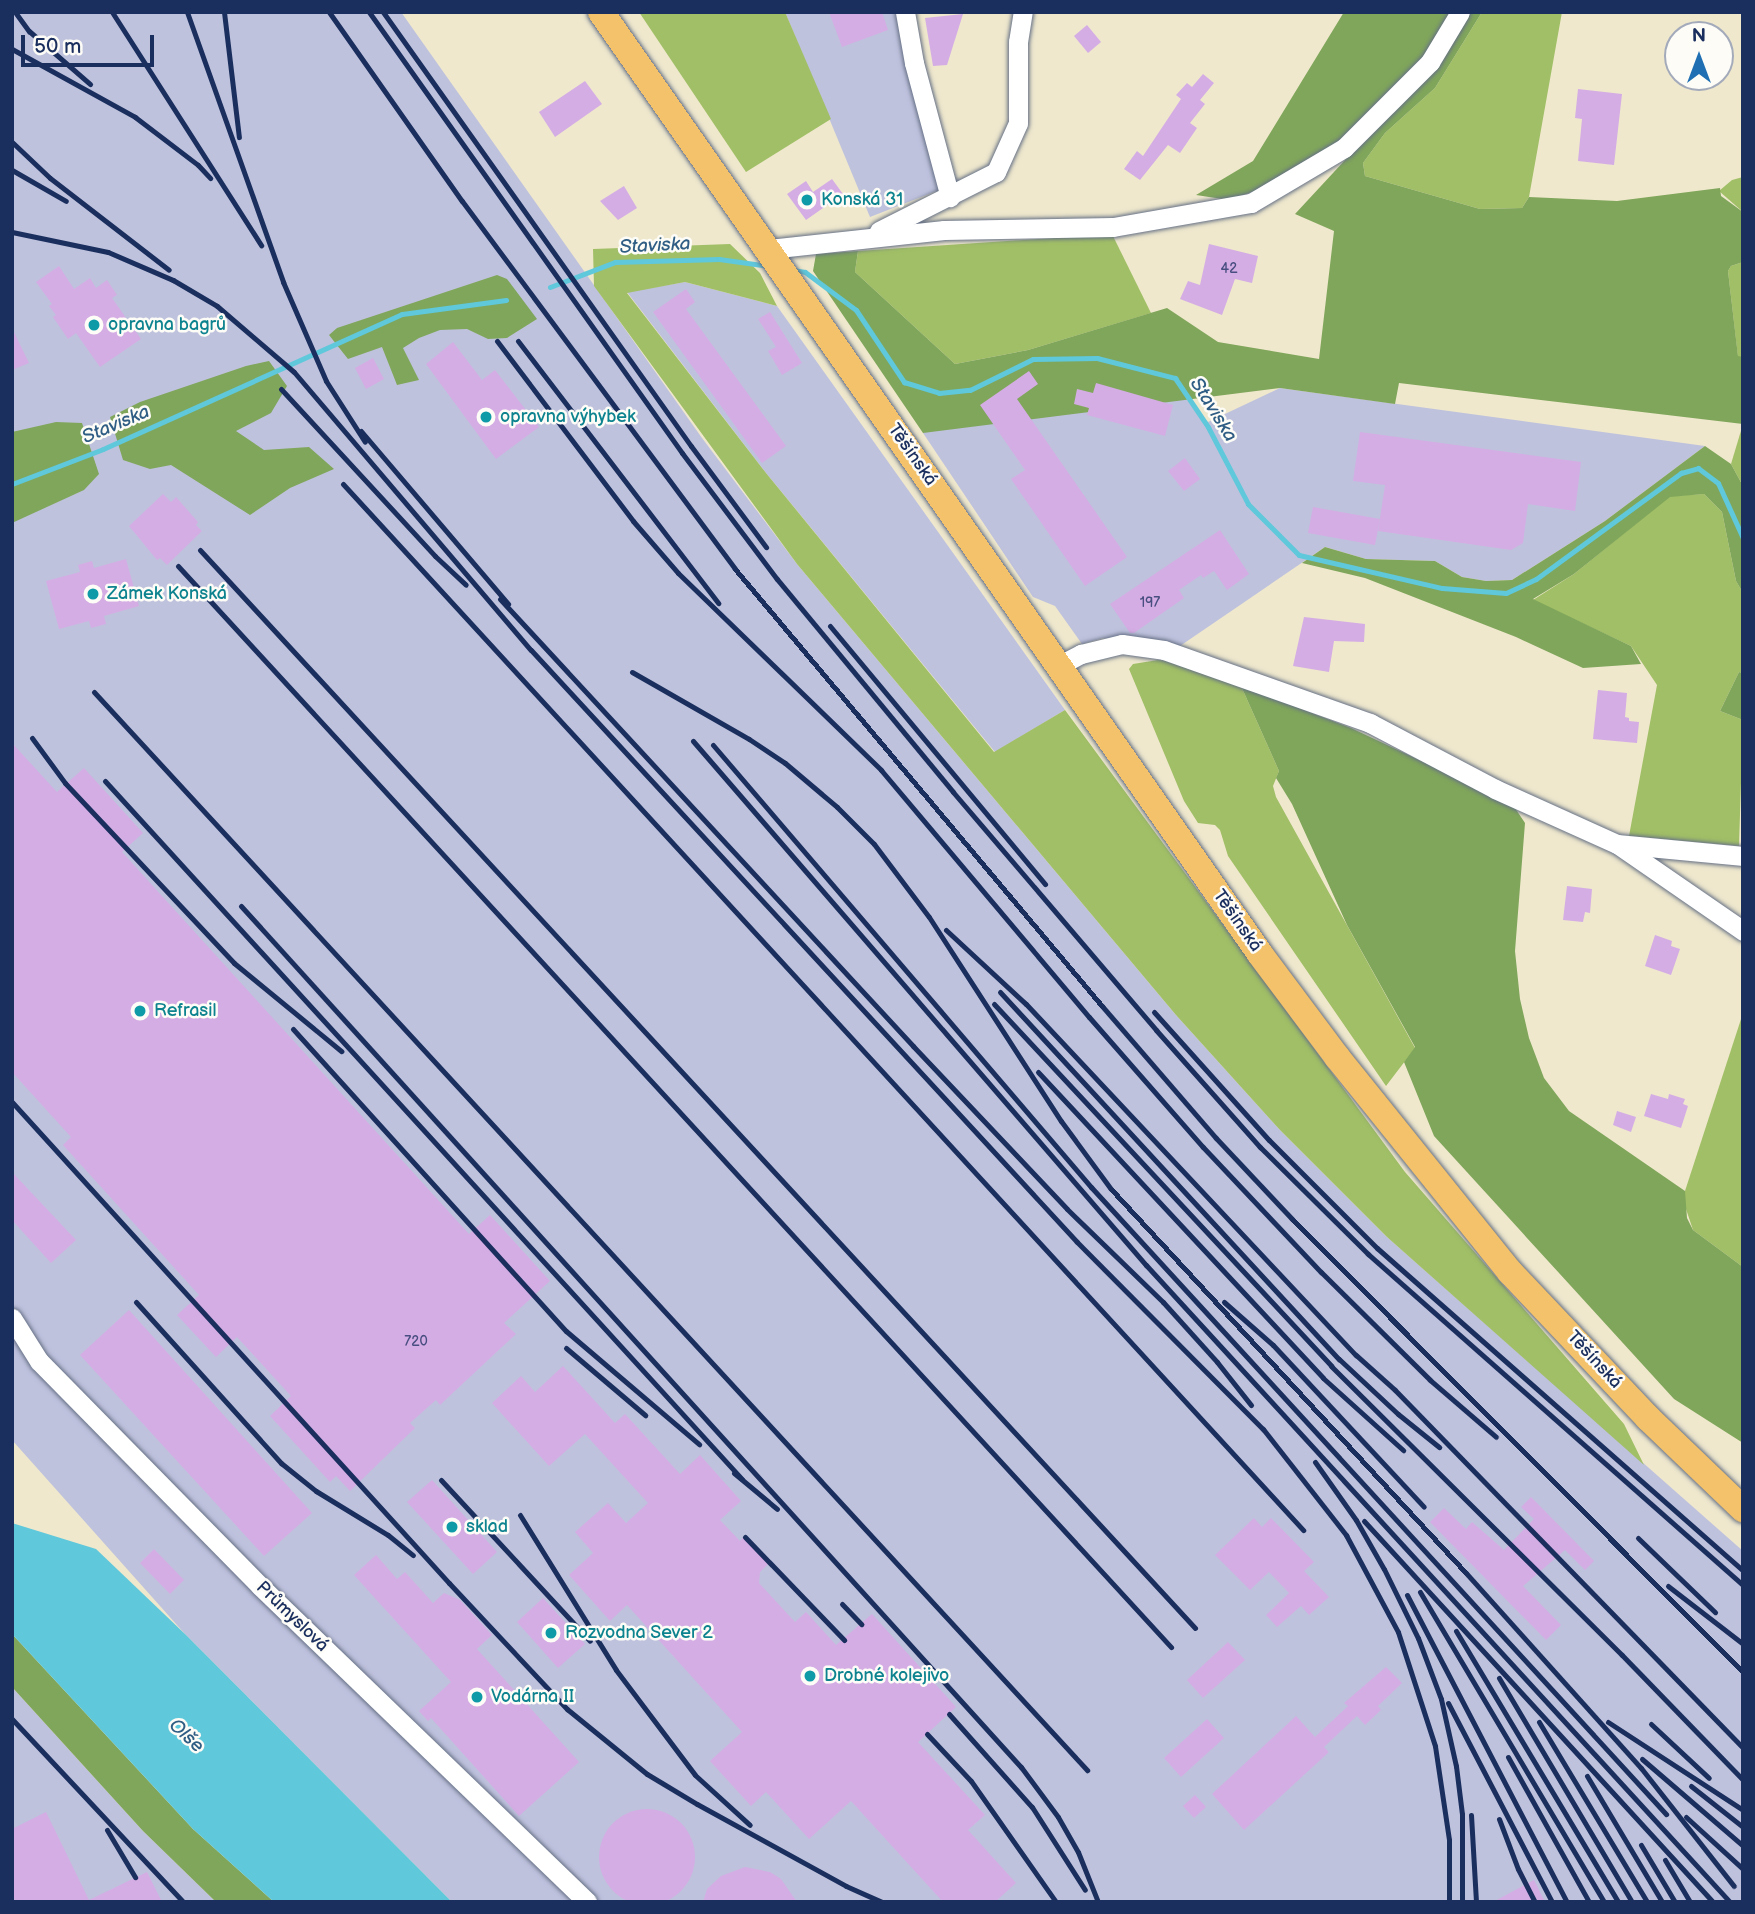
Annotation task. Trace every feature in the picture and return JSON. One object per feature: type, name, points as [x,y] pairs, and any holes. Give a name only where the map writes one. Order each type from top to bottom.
[{"type":"main road","name":"Těšínská","points":[[601,12],[1260,954],[1418,1161],[1510,1272],[1648,1418],[1743,1509]]},
{"type":"street","points":[[905,12],[914,63],[950,197]]},
{"type":"street","points":[[868,236],[996,173],[1018,123],[1018,41],[1023,12]]},
{"type":"street","points":[[769,249],[868,236],[944,230],[1113,227],[1251,203],[1344,148],[1430,62],[1460,12]]},
{"type":"street","points":[[1058,666],[1081,654],[1122,644],[1164,650],[1370,723],[1495,789],[1617,844],[1743,931]]},
{"type":"street","points":[[1617,844],[1706,855],[1743,856]]},
{"type":"street","name":"Průmyslová","points":[[12,1318],[39,1361],[260,1586],[587,1902]]},
{"type":"shaded area","points":[[12,12],[401,12],[702,438],[797,564],[1176,1015],[1280,1130],[1387,1237],[1743,1551],[1743,1902],[452,1902],[185,1634],[12,1440]]},
{"type":"shaded area","points":[[785,12],[902,12],[939,190],[870,217]]},
{"type":"shaded area","points":[[685,282],[777,306],[1065,710],[995,752],[766,473],[627,292]]},
{"type":"shaded area","points":[[1033,362],[1169,381],[1208,422],[1280,388],[1705,446],[1605,521],[1512,580],[1486,581],[1462,577],[1435,561],[1366,559],[1325,547],[1180,646],[1103,638],[1082,644],[1055,606],[1033,597],[923,433]]},
{"type":"shaded area","points":[[12,1687],[143,1831],[216,1902],[12,1902]]},
{"type":"green space","points":[[639,12],[785,12],[831,119],[746,172]]},
{"type":"green space","points":[[1344,12],[1482,12],[1435,88],[1385,133],[1363,163],[1365,176],[1480,209],[1522,208],[1529,197],[1617,201],[1720,188],[1721,196],[1743,212],[1743,262],[1731,266],[1728,271],[1738,356],[1743,357],[1743,424],[1399,383],[1395,404],[1280,388],[923,433],[813,271],[816,254],[858,251],[855,272],[955,364],[1028,350],[1167,308],[1218,342],[1319,359],[1334,231],[1295,214],[1346,159],[1229,200],[1196,195],[1253,161]]},
{"type":"green space","points":[[1482,12],[1562,12],[1529,197],[1522,208],[1480,209],[1365,176],[1363,163],[1385,133],[1435,88]]},
{"type":"green space","points":[[1743,177],[1743,212],[1719,191],[1732,180]]},
{"type":"green space","points":[[1112,234],[1151,313],[1028,350],[955,364],[855,272],[858,251]]},
{"type":"green space","points":[[730,244],[760,273],[777,306],[685,282],[627,293],[766,473],[994,752],[1065,710],[1405,1172],[1624,1424],[1644,1465],[1387,1237],[1280,1130],[1176,1015],[797,564],[594,286],[593,249]]},
{"type":"green space","points":[[1743,262],[1743,357],[1738,357],[1728,271],[1731,266]]},
{"type":"green space","points":[[497,275],[507,279],[537,319],[507,338],[488,339],[467,329],[440,330],[419,338],[403,348],[419,380],[397,385],[382,347],[348,359],[329,335],[337,328]]},
{"type":"green space","points":[[269,361],[287,386],[271,413],[236,431],[264,450],[309,447],[334,469],[290,488],[250,515],[171,465],[150,469],[123,460],[110,417],[140,402],[246,366]]},
{"type":"green space","points":[[56,422],[82,423],[99,474],[84,490],[12,523],[12,432]]},
{"type":"green space","points":[[1743,424],[1743,486],[1731,464]]},
{"type":"green space","points":[[1705,446],[1731,464],[1743,486],[1743,593],[1736,581],[1722,512],[1704,494],[1670,497],[1574,574],[1533,599],[1631,646],[1641,664],[1583,668],[1516,637],[1365,578],[1302,563],[1325,547],[1366,559],[1435,561],[1462,577],[1486,581],[1512,580],[1605,521]]},
{"type":"green space","points":[[1704,494],[1722,512],[1736,581],[1743,593],[1743,673],[1739,672],[1720,711],[1743,720],[1739,846],[1629,836],[1657,685],[1631,646],[1533,600],[1574,574],[1670,496]]},
{"type":"green space","points":[[1158,660],[1173,661],[1241,686],[1279,771],[1273,786],[1276,797],[1415,1048],[1386,1086],[1228,856],[1220,830],[1215,825],[1198,823],[1184,801],[1129,669],[1133,664]]},
{"type":"green space","points":[[1739,672],[1743,673],[1743,720],[1720,711]]},
{"type":"green space","points":[[1241,686],[1351,728],[1449,774],[1515,808],[1525,823],[1515,951],[1520,999],[1529,1038],[1544,1078],[1569,1111],[1685,1191],[1687,1218],[1693,1230],[1743,1267],[1743,1443],[1674,1399],[1434,1136],[1404,1062],[1415,1047],[1347,925],[1292,804],[1276,778],[1279,771]]},
{"type":"green space","points":[[1743,1013],[1743,1267],[1693,1230],[1685,1206],[1685,1191]]},
{"type":"green space","points":[[12,1634],[193,1829],[274,1902],[216,1902],[143,1831],[12,1687]]},
{"type":"water","name":"Olše","points":[[12,1523],[96,1549],[185,1634],[452,1902],[274,1902],[193,1829],[12,1634]]},
{"type":"building","points":[[829,12],[882,12],[888,30],[842,47]]},
{"type":"building","points":[[963,14],[947,65],[933,66],[925,18]]},
{"type":"building","points":[[1087,25],[1101,42],[1088,53],[1074,36]]},
{"type":"building","points":[[1203,74],[1214,83],[1200,100],[1205,104],[1190,123],[1197,128],[1180,153],[1168,145],[1140,180],[1124,169],[1137,151],[1143,156],[1181,99],[1176,95],[1187,83],[1192,87]]},
{"type":"building","points":[[585,81],[602,104],[555,137],[539,112]]},
{"type":"building","points":[[1578,89],[1622,94],[1614,165],[1578,161],[1582,119],[1575,118]]},
{"type":"building","name":"Konská 31","points":[[832,179],[843,194],[806,220],[787,194],[806,181],[813,192]]},
{"type":"building","points":[[624,186],[637,208],[618,220],[600,201]]},
{"type":"building","points":[[1209,244],[1258,256],[1252,283],[1235,279],[1222,315],[1180,299],[1188,281],[1200,285]]},
{"type":"building","name":"opravna bagrů","points":[[59,266],[74,289],[90,278],[96,288],[107,280],[117,295],[112,298],[141,339],[100,367],[76,333],[68,339],[53,317],[56,315],[49,306],[52,304],[36,282]]},
{"type":"building","points":[[686,289],[695,302],[686,309],[786,446],[762,463],[653,312]]},
{"type":"building","points":[[770,312],[802,363],[782,375],[768,351],[776,347],[758,319]]},
{"type":"building","points":[[12,328],[29,363],[12,370]]},
{"type":"building","name":"opravna výhybek","points":[[453,342],[482,380],[495,370],[539,427],[496,459],[426,364]]},
{"type":"building","points":[[373,358],[384,379],[366,389],[355,368]]},
{"type":"building","points":[[1029,371],[1038,384],[1017,399],[1127,557],[1085,586],[1011,479],[1025,470],[980,405]]},
{"type":"building","points":[[1096,383],[1173,405],[1165,436],[1087,415],[1089,408],[1074,404],[1077,389],[1093,393]]},
{"type":"building","points":[[1360,432],[1581,462],[1575,511],[1528,504],[1523,543],[1511,550],[1378,531],[1385,485],[1353,481]]},
{"type":"building","points":[[1185,458],[1200,479],[1184,491],[1168,471]]},
{"type":"building","points":[[163,494],[171,502],[176,497],[198,522],[196,525],[202,531],[167,565],[160,558],[157,560],[129,526]]},
{"type":"building","points":[[1313,507],[1380,519],[1375,545],[1308,533]]},
{"type":"building","points":[[1220,530],[1249,574],[1227,590],[1214,571],[1203,578],[1201,575],[1179,590],[1184,598],[1134,633],[1130,633],[1110,604]]},
{"type":"building","name":"Zámek Konská","points":[[126,559],[139,606],[104,616],[106,624],[91,628],[89,621],[59,629],[46,581],[80,572],[78,565],[92,561],[94,568]]},
{"type":"building","points":[[1304,617],[1365,624],[1364,642],[1334,641],[1329,672],[1293,666]]},
{"type":"building","points":[[1598,690],[1627,693],[1625,717],[1629,718],[1629,721],[1639,722],[1637,743],[1593,739]]},
{"type":"building","name":"Refrasil","points":[[12,743],[57,792],[84,768],[143,833],[122,852],[469,1234],[490,1215],[550,1281],[504,1323],[516,1334],[440,1405],[436,1400],[410,1423],[415,1428],[350,1491],[336,1476],[330,1482],[270,1416],[291,1396],[237,1337],[216,1357],[177,1315],[199,1295],[63,1145],[71,1137],[12,1072]]},
{"type":"building","points":[[1567,886],[1592,889],[1590,913],[1585,912],[1583,922],[1563,920]]},
{"type":"building","points":[[1655,935],[1672,941],[1671,946],[1680,949],[1671,975],[1645,966]]},
{"type":"building","points":[[1651,1094],[1668,1099],[1669,1094],[1685,1099],[1683,1104],[1688,1106],[1681,1128],[1644,1116]]},
{"type":"building","points":[[1617,1111],[1636,1117],[1631,1132],[1613,1125]]},
{"type":"building","points":[[12,1172],[76,1240],[51,1263],[12,1220]]},
{"type":"building","points":[[129,1310],[312,1513],[264,1556],[80,1355]]},
{"type":"building","name":"Drobné kolejivo","points":[[563,1366],[615,1423],[625,1414],[680,1474],[700,1455],[741,1501],[720,1520],[740,1541],[744,1537],[768,1564],[760,1572],[759,1583],[795,1622],[806,1612],[836,1645],[872,1614],[956,1707],[918,1742],[985,1815],[968,1830],[1016,1883],[995,1902],[943,1902],[851,1801],[809,1839],[766,1792],[751,1806],[710,1761],[742,1732],[627,1605],[610,1621],[569,1575],[593,1553],[575,1532],[608,1503],[626,1523],[648,1503],[585,1434],[549,1466],[492,1403],[521,1376],[535,1392]]},
{"type":"building","name":"sklad","points":[[432,1480],[497,1552],[473,1574],[407,1502]]},
{"type":"building","points":[[1531,1497],[1594,1561],[1585,1570],[1565,1550],[1523,1586],[1561,1625],[1546,1640],[1430,1522],[1444,1508],[1466,1529],[1472,1522],[1504,1550],[1534,1519],[1521,1507]]},
{"type":"building","points":[[1254,1518],[1262,1527],[1271,1518],[1314,1562],[1304,1571],[1329,1597],[1309,1615],[1301,1606],[1277,1627],[1266,1615],[1289,1593],[1269,1572],[1250,1590],[1215,1555]]},
{"type":"building","points":[[154,1549],[184,1580],[170,1594],[140,1563]]},
{"type":"building","name":"Vodárna II","points":[[376,1555],[397,1579],[405,1572],[433,1603],[444,1593],[460,1600],[492,1635],[477,1649],[579,1762],[519,1816],[431,1718],[428,1721],[419,1711],[451,1682],[354,1575]]},
{"type":"building","name":"Rozvodna Sever 2","points":[[543,1598],[585,1644],[558,1668],[517,1622]]},
{"type":"building","points":[[1228,1642],[1245,1660],[1203,1698],[1187,1680]]},
{"type":"building","points":[[1386,1667],[1402,1683],[1378,1706],[1381,1710],[1365,1725],[1357,1716],[1324,1747],[1329,1752],[1244,1830],[1212,1794],[1296,1716],[1315,1737],[1348,1706],[1344,1703]]},
{"type":"building","points":[[1207,1719],[1224,1738],[1181,1777],[1164,1758]]},
{"type":"building","points":[[1195,1795],[1206,1807],[1194,1818],[1183,1806]]},
{"type":"building","points":[[647,1809],[665,1812],[681,1823],[692,1839],[695,1857],[692,1875],[681,1891],[665,1902],[647,1905],[629,1902],[613,1891],[602,1875],[599,1857],[602,1839],[613,1823],[629,1812]]},
{"type":"building","points":[[46,1812],[89,1900],[147,1872],[162,1902],[16,1902],[12,1894],[12,1829]]},
{"type":"building","points":[[745,1867],[770,1872],[781,1879],[797,1902],[703,1902],[707,1889],[721,1876]]},
{"type":"building","points":[[1534,1880],[1545,1902],[1493,1902]]},
{"type":"waterway","name":"Staviska","points":[[550,287],[615,262],[719,259],[769,266]]},
{"type":"waterway","name":"Staviska","points":[[793,270],[805,272],[856,310],[904,382],[939,393],[970,390],[1033,359],[1097,358],[1175,378],[1208,427],[1248,504],[1299,555],[1442,588],[1506,593],[1536,579],[1681,473],[1698,468],[1718,483],[1743,538]]},
{"type":"waterway","name":"Staviska","points":[[12,484],[103,449],[402,314],[506,300]]},
{"type":"railway","points":[[15,12],[29,31],[90,84]]},
{"type":"railway","points":[[112,12],[261,245]]},
{"type":"railway","points":[[187,12],[283,282],[326,381],[365,442]]},
{"type":"railway","points":[[224,12],[239,137]]},
{"type":"railway","points":[[329,12],[462,201],[735,569],[1102,1006],[1216,1138],[1292,1219],[1743,1672]]},
{"type":"railway","points":[[369,12],[682,453],[777,579],[953,792],[1156,1030],[1260,1147],[1368,1254],[1743,1585]]},
{"type":"railway","points":[[383,12],[691,446],[766,547]]},
{"type":"railway","points":[[12,49],[135,117],[198,165],[210,178]]},
{"type":"railway","points":[[12,142],[50,178],[169,270]]},
{"type":"railway","points":[[12,170],[66,201]]},
{"type":"railway","points":[[12,232],[108,252],[173,280],[217,306],[294,372],[531,650],[1077,1242],[1263,1429],[1346,1535],[1398,1632],[1435,1746],[1449,1840],[1449,1902]]},
{"type":"railway","points":[[497,341],[633,521],[678,573],[881,770],[1089,1017],[1203,1147],[1321,1272],[1430,1380],[1496,1437]]},
{"type":"railway","points":[[518,341],[718,603]]},
{"type":"railway","points":[[281,389],[435,556],[466,585]]},
{"type":"railway","points":[[361,431],[508,604]]},
{"type":"railway","points":[[343,484],[1303,1530]]},
{"type":"railway","points":[[200,550],[1195,1628]]},
{"type":"railway","points":[[178,566],[1171,1647]]},
{"type":"railway","points":[[500,599],[913,1046],[1067,1209],[1163,1302],[1251,1405]]},
{"type":"railway","points":[[830,626],[1045,884]]},
{"type":"railway","points":[[632,672],[749,739],[785,763],[837,807],[874,844],[929,917],[1061,1121],[1111,1189],[1466,1573],[1641,1768],[1734,1886]]},
{"type":"railway","points":[[94,692],[1087,1770]]},
{"type":"railway","points":[[32,738],[65,783],[234,963],[341,1051]]},
{"type":"railway","points":[[693,741],[1146,1265],[1730,1902]]},
{"type":"railway","points":[[713,745],[1091,1187],[1666,1814]]},
{"type":"railway","points":[[105,781],[742,1479]]},
{"type":"railway","points":[[241,906],[1021,1767],[1058,1817],[1078,1852],[1098,1902]]},
{"type":"railway","points":[[946,930],[1026,1004],[1356,1355],[1395,1390],[1743,1748]]},
{"type":"railway","points":[[1000,992],[1339,1359],[1398,1414],[1439,1447]]},
{"type":"railway","points":[[994,1004],[1331,1366],[1622,1655],[1743,1780]]},
{"type":"railway","points":[[1154,1012],[1269,1140],[1377,1248],[1743,1571]]},
{"type":"railway","points":[[293,1029],[566,1331],[699,1444]]},
{"type":"railway","points":[[1038,1072],[1323,1378],[1403,1450]]},
{"type":"railway","points":[[12,1102],[567,1709],[647,1774],[846,1886],[882,1902]]},
{"type":"railway","points":[[136,1302],[281,1463],[316,1491],[388,1535],[413,1555]]},
{"type":"railway","points":[[1224,1302],[1273,1345],[1424,1507]]},
{"type":"railway","points":[[566,1348],[645,1415]]},
{"type":"railway","points":[[1315,1462],[1356,1520],[1384,1569],[1418,1638],[1441,1699],[1456,1766],[1462,1814],[1462,1902]]},
{"type":"railway","points":[[734,1473],[777,1509]]},
{"type":"railway","points":[[441,1480],[590,1641]]},
{"type":"railway","points":[[520,1515],[616,1670],[695,1775],[750,1825]]},
{"type":"railway","points":[[1364,1521],[1713,1902]]},
{"type":"railway","points":[[745,1537],[844,1640]]},
{"type":"railway","points":[[1638,1538],[1715,1612]]},
{"type":"railway","points":[[1668,1586],[1743,1644]]},
{"type":"railway","points":[[1420,1592],[1604,1902]]},
{"type":"railway","points":[[1407,1595],[1567,1902]]},
{"type":"railway","points":[[842,1604],[861,1624]]},
{"type":"railway","points":[[1456,1631],[1618,1902]]},
{"type":"railway","points":[[1499,1678],[1632,1902]]},
{"type":"railway","points":[[1448,1703],[1552,1902]]},
{"type":"railway","points":[[949,1714],[1032,1807],[1085,1890]]},
{"type":"railway","points":[[12,1719],[183,1902]]},
{"type":"railway","points":[[1539,1722],[1647,1902]]},
{"type":"railway","points":[[1608,1722],[1743,1810]]},
{"type":"railway","points":[[1651,1724],[1709,1778]]},
{"type":"railway","points":[[927,1734],[971,1781],[1056,1902]]},
{"type":"railway","points":[[1508,1757],[1589,1902]]},
{"type":"railway","points":[[1642,1759],[1743,1846]]},
{"type":"railway","points":[[1587,1776],[1662,1902]]},
{"type":"railway","points":[[1691,1786],[1743,1827]]},
{"type":"railway","points":[[1471,1815],[1476,1902]]},
{"type":"railway","points":[[1686,1817],[1743,1869]]},
{"type":"railway","points":[[1499,1819],[1518,1869],[1535,1902]]},
{"type":"railway","points":[[107,1830],[135,1877]]},
{"type":"railway","points":[[1641,1845],[1675,1902]]},
{"type":"railway","points":[[1665,1860],[1690,1902]]},
{"type":"place","name":"Konská 31","points":[[807,200]]},
{"type":"place","name":"opravna bagrů","points":[[94,325]]},
{"type":"place","name":"opravna výhybek","points":[[486,417]]},
{"type":"place","name":"Zámek Konská","points":[[93,594]]},
{"type":"place","name":"Refrasil","points":[[140,1011]]},
{"type":"place","name":"sklad","points":[[452,1527]]},
{"type":"place","name":"Rozvodna Sever 2","points":[[551,1633]]},
{"type":"place","name":"Drobné kolejivo","points":[[810,1676]]},
{"type":"place","name":"Vodárna II","points":[[477,1697]]}]
